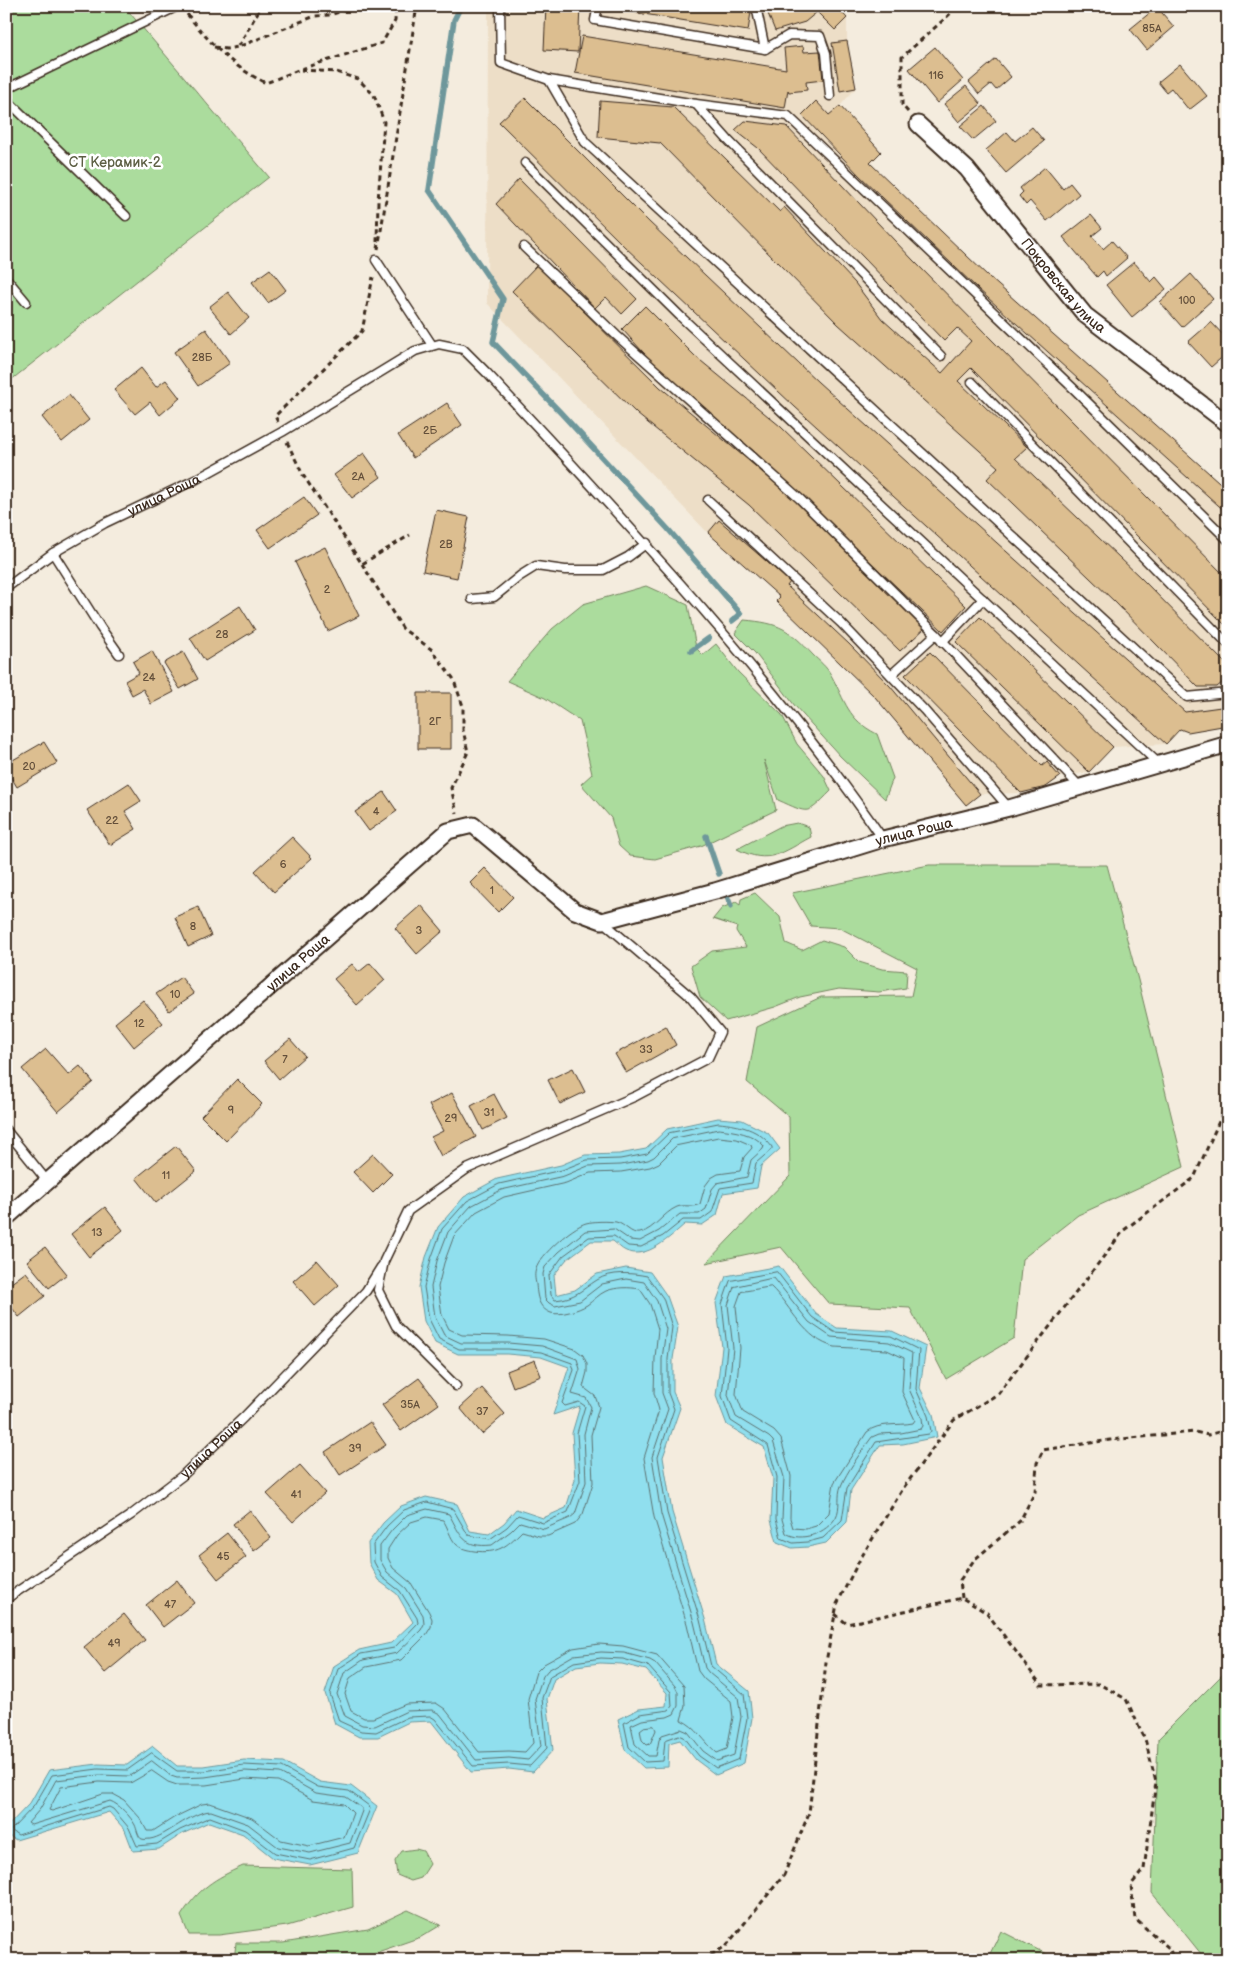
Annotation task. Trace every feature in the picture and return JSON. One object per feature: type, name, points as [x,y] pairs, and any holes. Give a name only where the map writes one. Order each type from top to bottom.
[{"type":"street","name":"Покровская улица","points":[[918,124],[967,169],[1085,315],[1228,424]]},
{"type":"street","name":"улица Роща","points":[[6,1218],[448,831],[473,825],[575,911],[602,921],[715,891],[883,839],[1008,808],[1228,744]]},
{"type":"lane","points":[[6,89],[178,6]]},
{"type":"lane","points":[[500,6],[501,63],[550,80],[696,104],[788,116],[1075,390],[1228,540]]},
{"type":"lane","points":[[598,6],[595,20],[765,49],[789,34],[820,36],[826,53],[830,96]]},
{"type":"lane","points":[[756,6],[765,49]]},
{"type":"lane","points":[[550,80],[585,142],[1187,698],[1228,693]]},
{"type":"lane","points":[[6,99],[126,216]]},
{"type":"lane","points":[[696,104],[728,140],[941,356]]},
{"type":"lane","points":[[525,163],[681,317],[1159,764]]},
{"type":"lane","points":[[524,247],[616,335],[800,499],[936,634],[1080,787]]},
{"type":"lane","points":[[377,257],[432,346],[439,344],[462,350],[487,373],[647,543],[752,666],[847,787],[883,839]]},
{"type":"lane","points":[[6,278],[26,302]]},
{"type":"lane","name":"улица Роща","points":[[6,588],[53,554],[104,523],[195,480],[279,433],[414,351],[432,346]]},
{"type":"lane","points":[[972,382],[1228,644]]},
{"type":"lane","points":[[708,500],[841,623],[924,710],[1008,808]]},
{"type":"lane","points":[[472,599],[494,597],[536,566],[566,570],[603,570],[628,557],[647,543]]},
{"type":"lane","points":[[53,554],[100,627],[120,654]]},
{"type":"lane","points":[[942,642],[983,599]]},
{"type":"lane","points":[[891,675],[936,634]]},
{"type":"lane","name":"улица Роща","points":[[6,1599],[131,1515],[182,1476],[244,1417],[366,1290],[384,1261],[408,1211],[467,1169],[636,1096],[708,1058],[720,1032],[691,997],[602,921]]},
{"type":"lane","points":[[6,1130],[47,1181]]},
{"type":"lane","name":"улица Роща","points":[[384,1261],[378,1290],[396,1326],[456,1386]]},
{"type":"path","points":[[238,47],[250,30],[262,6]]},
{"type":"path","points":[[214,47],[226,49],[238,47],[316,16],[330,15],[359,6]]},
{"type":"path","points":[[186,13],[214,47],[245,73],[266,83],[298,70],[382,43],[395,21],[396,6]]},
{"type":"path","points":[[417,6],[377,257],[362,331],[275,416],[279,433],[303,475],[403,629],[431,649],[453,678],[463,706],[463,730],[468,752],[451,788],[462,828]]},
{"type":"path","points":[[918,124],[902,105],[902,57],[950,14],[956,6]]},
{"type":"path","points":[[298,70],[336,72],[358,79],[374,96],[384,122],[378,201],[377,257]]},
{"type":"path","points":[[362,564],[410,535]]},
{"type":"path","points":[[703,1960],[726,1946],[784,1875],[809,1812],[826,1662],[837,1604],[859,1561],[904,1487],[954,1420],[998,1394],[1124,1230],[1194,1178],[1228,1101]]},
{"type":"path","points":[[962,1598],[960,1580],[974,1560],[1020,1521],[1035,1492],[1037,1463],[1043,1450],[1110,1440],[1195,1432],[1208,1436],[1226,1430],[1228,1427]]},
{"type":"path","points":[[835,1614],[847,1624],[962,1598],[987,1613],[1041,1684],[1099,1684],[1126,1699],[1145,1739],[1156,1782],[1144,1869],[1131,1886],[1135,1920],[1170,1950],[1173,1960]]},
{"type":"shaded area","points":[[488,6],[799,6],[801,12],[806,6],[836,6],[847,18],[847,41],[856,88],[840,106],[881,152],[871,164],[989,277],[1228,490],[1228,725],[1188,732],[1180,729],[1166,744],[1113,747],[1089,772],[1060,777],[1046,787],[1021,793],[980,794],[966,805],[875,697],[776,601],[780,597],[708,533],[487,303]]},
{"type":"green space","name":"СТ Керамик-2","points":[[6,6],[124,6],[269,177],[6,384]]},
{"type":"green space","points":[[646,586],[688,605],[696,648],[703,655],[716,644],[738,672],[782,715],[797,744],[824,776],[831,791],[812,809],[802,810],[778,800],[764,760],[776,810],[701,846],[655,859],[630,856],[619,846],[611,818],[581,784],[592,774],[580,721],[545,698],[507,681],[552,629],[583,604]]},
{"type":"green space","points":[[744,620],[767,623],[790,633],[827,669],[853,716],[877,734],[893,778],[885,799],[840,756],[795,706],[755,653],[735,633]]},
{"type":"green space","points":[[797,823],[809,827],[811,837],[784,852],[767,857],[748,854],[737,849],[781,826]]},
{"type":"green space","points":[[929,865],[1107,865],[1138,980],[1184,1167],[1078,1215],[1022,1259],[1014,1338],[946,1379],[910,1308],[829,1304],[781,1247],[706,1263],[790,1176],[789,1117],[747,1082],[757,1027],[821,997],[911,996],[917,968],[840,928],[811,926],[792,893]]},
{"type":"green space","points":[[755,893],[780,917],[786,943],[802,950],[822,940],[844,947],[859,962],[882,969],[907,971],[906,988],[879,992],[839,989],[800,997],[775,1007],[726,1021],[700,997],[691,966],[712,951],[746,947],[736,931],[737,927],[713,919],[722,908],[736,902],[740,905],[741,899]]},
{"type":"green space","points":[[1228,1669],[1228,1960],[1206,1960],[1152,1893],[1158,1739]]},
{"type":"green space","points":[[416,1849],[423,1851],[430,1864],[421,1878],[411,1881],[397,1875],[395,1861],[402,1851]]},
{"type":"green space","points":[[243,1866],[352,1869],[353,1907],[287,1926],[219,1935],[189,1935],[181,1916],[194,1898],[208,1885]]},
{"type":"green space","points":[[408,1910],[441,1925],[421,1937],[369,1955],[360,1960],[234,1960],[236,1943],[283,1943],[368,1929]]},
{"type":"green space","points":[[1001,1931],[1058,1960],[987,1960]]},
{"type":"water","points":[[718,1118],[742,1120],[768,1133],[780,1149],[761,1166],[757,1188],[723,1193],[717,1215],[702,1225],[685,1224],[658,1246],[650,1250],[634,1253],[626,1251],[613,1241],[591,1241],[567,1259],[554,1275],[556,1295],[575,1290],[597,1274],[626,1268],[650,1272],[667,1296],[678,1327],[673,1359],[673,1392],[680,1408],[663,1457],[672,1512],[705,1619],[716,1664],[749,1691],[752,1718],[744,1763],[716,1775],[696,1760],[680,1740],[669,1743],[668,1767],[644,1768],[625,1750],[618,1719],[639,1709],[666,1706],[667,1693],[646,1670],[622,1664],[600,1663],[576,1666],[554,1679],[547,1699],[553,1750],[533,1772],[509,1769],[471,1772],[431,1721],[409,1722],[378,1737],[359,1737],[335,1724],[325,1693],[334,1666],[359,1650],[391,1643],[413,1622],[397,1594],[378,1580],[369,1563],[368,1543],[383,1523],[401,1506],[426,1497],[457,1504],[470,1531],[489,1534],[504,1523],[516,1509],[543,1518],[566,1508],[575,1480],[572,1433],[580,1406],[553,1415],[569,1367],[541,1357],[507,1354],[458,1354],[435,1343],[424,1321],[419,1287],[426,1257],[438,1227],[464,1197],[497,1179],[561,1165],[585,1155],[619,1154],[646,1149],[667,1129]]},
{"type":"water","points":[[779,1266],[816,1314],[837,1328],[892,1331],[926,1347],[920,1388],[933,1414],[937,1437],[903,1444],[880,1445],[851,1490],[847,1522],[826,1543],[808,1547],[792,1548],[777,1542],[771,1520],[773,1478],[764,1447],[727,1425],[716,1396],[722,1347],[716,1303],[726,1276]]},
{"type":"water","points":[[153,1746],[177,1766],[203,1766],[244,1760],[284,1762],[320,1782],[351,1786],[377,1806],[358,1853],[310,1865],[273,1858],[243,1834],[209,1822],[182,1834],[159,1849],[133,1851],[125,1830],[109,1812],[16,1840],[6,1834],[6,1828],[30,1803],[49,1770],[98,1764],[127,1765]]},
{"type":"building","points":[[509,6],[531,6],[531,9],[509,9]]},
{"type":"building","points":[[546,6],[580,6],[578,52],[544,50]]},
{"type":"building","points":[[607,6],[715,6],[751,12],[748,31],[607,8]]},
{"type":"building","points":[[765,6],[799,6],[801,12],[806,6],[836,6],[847,18],[835,30],[817,12],[805,22],[775,31]]},
{"type":"building","points":[[1157,7],[1174,27],[1147,50],[1130,29]]},
{"type":"building","points":[[582,36],[786,69],[784,48],[803,46],[804,52],[820,51],[823,80],[806,82],[807,90],[789,92],[788,90],[785,108],[575,73]]},
{"type":"building","points":[[847,41],[856,88],[840,91],[832,43]]},
{"type":"building","points":[[935,47],[963,80],[937,103],[909,69]]},
{"type":"building","points":[[996,59],[1011,77],[996,90],[991,84],[979,94],[969,82]]},
{"type":"building","points":[[1180,64],[1207,96],[1189,110],[1171,88],[1166,92],[1158,82]]},
{"type":"building","points":[[966,86],[981,104],[959,122],[944,104]]},
{"type":"building","points":[[525,98],[649,222],[818,382],[1185,712],[1228,706],[1228,725],[1188,732],[1180,729],[1166,744],[795,407],[625,247],[499,122]]},
{"type":"building","points":[[600,101],[673,107],[780,212],[784,207],[855,283],[882,319],[942,373],[971,341],[957,328],[944,341],[758,148],[735,130],[745,121],[786,126],[913,260],[1228,579],[1228,628],[971,368],[958,381],[1027,447],[1015,458],[1140,577],[1228,666],[1228,678],[1217,687],[1198,687],[1115,602],[987,479],[998,467],[838,324],[660,143],[598,137]]},
{"type":"building","points":[[816,101],[829,115],[840,106],[881,152],[870,163],[989,277],[1228,490],[1228,514],[978,289],[859,175],[802,115]]},
{"type":"building","points":[[984,106],[996,121],[973,140],[960,126]]},
{"type":"building","points":[[1032,127],[1044,141],[1006,173],[986,150],[1007,132],[1015,141]]},
{"type":"building","points":[[1045,167],[1063,189],[1070,183],[1079,194],[1047,221],[1030,201],[1026,205],[1019,196],[1023,192],[1020,188]]},
{"type":"building","points":[[519,179],[637,299],[622,314],[606,297],[595,308],[496,204]]},
{"type":"building","points":[[1091,215],[1102,228],[1092,236],[1103,249],[1112,241],[1127,258],[1106,276],[1103,271],[1097,277],[1063,237]]},
{"type":"building","points":[[1134,262],[1151,282],[1156,277],[1166,289],[1132,317],[1106,285]]},
{"type":"building","points":[[537,265],[660,387],[801,504],[925,628],[900,651],[749,505],[637,414],[512,291]]},
{"type":"building","points":[[270,269],[286,290],[268,303],[252,282]]},
{"type":"building","points":[[1191,274],[1213,299],[1182,327],[1160,302]]},
{"type":"building","points":[[228,292],[249,318],[231,334],[209,307]]},
{"type":"building","points":[[645,306],[695,356],[780,426],[966,606],[943,631],[755,452],[673,385],[622,329]]},
{"type":"building","points":[[1211,322],[1228,340],[1228,352],[1211,367],[1188,342]]},
{"type":"building","points":[[206,329],[230,363],[198,386],[174,352]]},
{"type":"building","points":[[1228,363],[1228,378],[1221,370]]},
{"type":"building","points":[[141,368],[156,387],[166,380],[180,398],[160,415],[150,402],[135,414],[114,390]]},
{"type":"building","points":[[69,395],[89,420],[62,442],[42,417]]},
{"type":"building","points":[[447,403],[462,425],[413,458],[398,435]]},
{"type":"building","points":[[364,453],[381,477],[352,498],[334,475]]},
{"type":"building","points":[[304,497],[317,515],[270,548],[257,530]]},
{"type":"building","points":[[436,510],[469,517],[457,578],[423,571]]},
{"type":"building","points":[[719,520],[790,582],[787,586],[849,644],[890,686],[980,794],[966,805],[875,697],[776,601],[780,597],[708,533]]},
{"type":"building","points":[[325,547],[359,616],[328,631],[295,562]]},
{"type":"building","points":[[240,606],[255,630],[205,661],[190,638]]},
{"type":"building","points":[[980,617],[1113,747],[1089,772],[956,642]]},
{"type":"building","points":[[152,651],[174,692],[151,704],[143,689],[132,695],[125,681],[139,673],[133,662]]},
{"type":"building","points":[[183,652],[198,679],[180,689],[164,663]]},
{"type":"building","points":[[930,652],[1042,766],[1047,762],[1060,777],[1046,787],[1021,793],[905,675]]},
{"type":"building","points":[[418,693],[451,693],[451,749],[418,749]]},
{"type":"building","points":[[44,742],[57,763],[17,787],[6,769],[6,764]]},
{"type":"building","points":[[129,783],[141,801],[125,811],[136,829],[110,845],[87,810]]},
{"type":"building","points":[[384,792],[397,811],[369,831],[355,812]]},
{"type":"building","points":[[292,837],[312,858],[274,892],[255,871]]},
{"type":"building","points":[[485,868],[513,897],[498,912],[470,883]]},
{"type":"building","points":[[421,905],[443,931],[417,954],[395,928]]},
{"type":"building","points":[[198,907],[211,936],[188,947],[175,917]]},
{"type":"building","points":[[370,963],[385,980],[357,1005],[334,979],[352,964],[359,972]]},
{"type":"building","points":[[181,977],[194,994],[169,1011],[156,994]]},
{"type":"building","points":[[143,1000],[163,1023],[134,1047],[115,1023]]},
{"type":"building","points":[[666,1026],[676,1045],[626,1073],[615,1054]]},
{"type":"building","points":[[290,1039],[305,1056],[279,1079],[264,1061]]},
{"type":"building","points":[[46,1049],[69,1075],[80,1066],[93,1082],[58,1112],[22,1069]]},
{"type":"building","points":[[573,1068],[585,1092],[560,1104],[548,1080]]},
{"type":"building","points":[[237,1079],[262,1104],[226,1141],[201,1116]]},
{"type":"building","points":[[452,1093],[476,1137],[441,1156],[431,1137],[443,1131],[429,1105]]},
{"type":"building","points":[[494,1094],[507,1118],[483,1130],[471,1106]]},
{"type":"building","points":[[6,1134],[12,1142],[6,1147]]},
{"type":"building","points":[[176,1146],[196,1171],[156,1203],[136,1178]]},
{"type":"building","points":[[373,1154],[392,1174],[373,1193],[353,1172]]},
{"type":"building","points":[[105,1207],[123,1230],[89,1257],[71,1234]]},
{"type":"building","points":[[45,1247],[67,1274],[49,1288],[27,1261]]},
{"type":"building","points":[[317,1260],[339,1285],[315,1306],[293,1281]]},
{"type":"building","points":[[26,1272],[45,1296],[19,1317],[6,1300],[6,1287]]},
{"type":"building","points":[[535,1360],[541,1376],[513,1387],[507,1371]]},
{"type":"building","points":[[419,1378],[439,1404],[401,1431],[382,1405]]},
{"type":"building","points":[[482,1388],[505,1414],[482,1434],[460,1408]]},
{"type":"building","points":[[370,1422],[386,1445],[340,1475],[325,1452]]},
{"type":"building","points":[[300,1465],[325,1493],[293,1522],[267,1494]]},
{"type":"building","points":[[250,1510],[271,1538],[254,1551],[233,1524]]},
{"type":"building","points":[[227,1533],[246,1557],[218,1579],[199,1555]]},
{"type":"building","points":[[177,1580],[194,1603],[163,1627],[146,1605]]},
{"type":"building","points":[[124,1614],[145,1640],[105,1673],[84,1647]]},
{"type":"waterway","points":[[461,6],[454,20],[429,190],[503,299],[493,342],[668,529],[741,614],[732,621]]},
{"type":"waterway","points":[[691,651],[709,638]]},
{"type":"waterway","points":[[706,836],[719,874]]},
{"type":"waterway","points":[[727,896],[731,906]]}]
